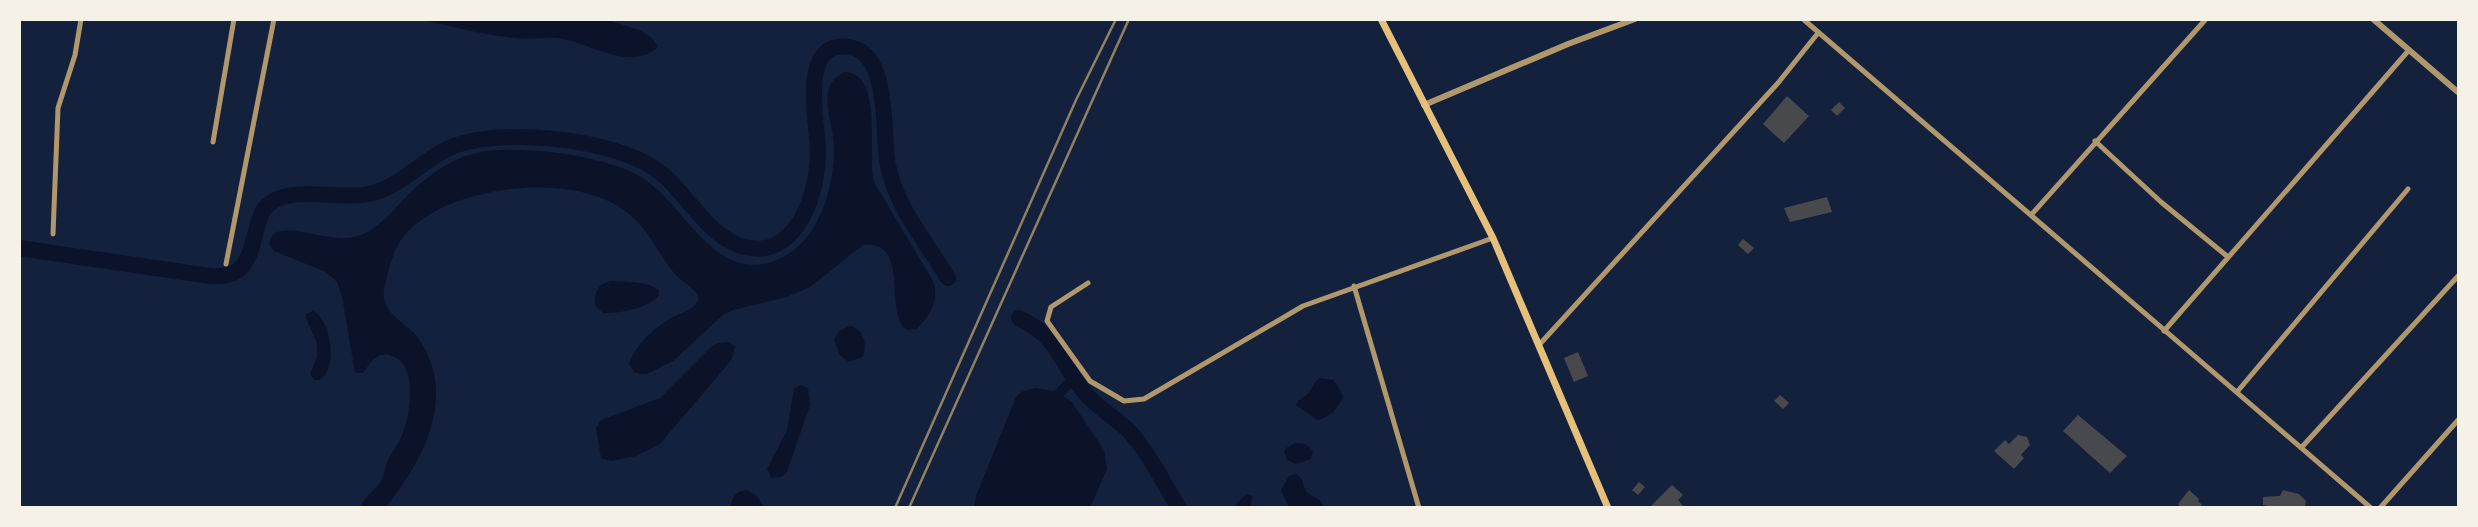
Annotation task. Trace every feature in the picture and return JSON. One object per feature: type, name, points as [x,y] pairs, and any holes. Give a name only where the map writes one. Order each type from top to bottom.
[{"type":"main road","points":[[1381,19],[1493,238],[1608,508]]},
{"type":"street","points":[[52,234],[58,108],[75,55],[81,19]]},
{"type":"street","points":[[212,142],[234,19]]},
{"type":"street","points":[[226,264],[274,19]]},
{"type":"street","points":[[1424,105],[1635,19]]},
{"type":"street","points":[[1803,19],[2371,508]]},
{"type":"street","points":[[2031,215],[2206,19]]},
{"type":"street","points":[[2373,19],[2459,93]]},
{"type":"street","points":[[1539,345],[1778,83],[1818,33]]},
{"type":"street","points":[[2164,331],[2409,50]]},
{"type":"street","points":[[2095,141],[2161,202],[2228,257]]},
{"type":"street","points":[[2237,392],[2408,189]]},
{"type":"street","points":[[1088,283],[1051,307],[1047,321],[1090,381],[1124,401],[1144,399],[1303,306],[1493,238]]},
{"type":"street","points":[[2301,448],[2459,275]]},
{"type":"street","points":[[1354,286],[1419,508]]},
{"type":"street","points":[[2380,508],[2459,419]]},
{"type":"water","points":[[419,19],[605,19],[639,30],[650,36],[657,45],[656,49],[644,55],[620,56],[558,38],[503,37]]},
{"type":"water","points":[[845,72],[857,76],[865,86],[869,100],[874,182],[935,288],[932,307],[917,329],[906,330],[900,320],[896,307],[892,264],[887,253],[878,246],[863,245],[810,287],[787,297],[733,310],[723,315],[673,361],[647,374],[635,373],[629,364],[640,344],[658,327],[690,309],[699,299],[695,291],[674,273],[639,223],[621,208],[598,197],[570,190],[508,189],[477,195],[448,205],[423,219],[404,236],[394,254],[384,290],[386,306],[419,339],[430,361],[435,383],[435,405],[431,428],[423,449],[399,490],[385,508],[359,508],[382,479],[405,427],[410,392],[406,369],[401,361],[382,355],[374,359],[363,373],[355,373],[342,296],[337,282],[326,272],[274,251],[269,244],[273,234],[291,231],[337,238],[361,235],[383,221],[409,193],[447,164],[481,152],[540,151],[585,158],[625,169],[656,188],[699,235],[731,260],[750,264],[771,262],[800,245],[811,232],[826,200],[834,149],[828,91],[834,80]]},
{"type":"water","points":[[612,281],[649,285],[659,290],[659,295],[641,307],[603,313],[595,306],[596,292],[600,286]]},
{"type":"water","points":[[313,311],[324,323],[331,356],[325,375],[319,380],[314,380],[310,374],[317,357],[317,343],[306,314]]},
{"type":"water","points":[[850,326],[862,334],[865,347],[863,357],[849,362],[840,355],[834,340],[839,331]]},
{"type":"water","points":[[728,342],[735,346],[728,364],[660,444],[636,456],[611,461],[601,458],[596,428],[601,420],[660,398],[711,347]]},
{"type":"water","points":[[1319,378],[1334,380],[1343,396],[1333,411],[1317,420],[1296,405],[1309,393]]},
{"type":"water","points":[[800,385],[808,388],[810,405],[787,472],[782,477],[771,478],[767,469],[787,430],[794,389]]},
{"type":"water","points":[[1035,388],[1054,391],[1071,401],[1104,450],[1107,469],[1090,508],[974,508],[976,496],[1016,397],[1021,392]]},
{"type":"water","points":[[1295,443],[1305,444],[1313,451],[1311,459],[1296,464],[1287,460],[1284,452]]},
{"type":"water","points":[[1296,474],[1308,493],[1319,500],[1324,508],[1289,508],[1281,490],[1289,476]]},
{"type":"water","points":[[746,490],[756,495],[765,508],[731,508],[734,496]]},
{"type":"water","points":[[1246,494],[1252,496],[1251,508],[1233,508]]},
{"type":"building","points":[[1787,96],[1809,116],[1784,143],[1763,124]]},
{"type":"building","points":[[1839,102],[1845,108],[1837,116],[1831,110]]},
{"type":"building","points":[[1827,197],[1832,212],[1790,222],[1784,208]]},
{"type":"building","points":[[1743,239],[1754,248],[1748,254],[1738,245]]},
{"type":"building","points":[[1578,352],[1588,376],[1574,382],[1564,358]]},
{"type":"building","points":[[1780,395],[1789,403],[1783,409],[1774,401]]},
{"type":"building","points":[[2078,415],[2127,456],[2110,473],[2063,431]]},
{"type":"building","points":[[2018,435],[2027,437],[2030,445],[2021,455],[2024,458],[2014,469],[1994,451],[2005,440],[2009,444]]},
{"type":"building","points":[[1639,482],[1645,487],[1638,495],[1632,490]]},
{"type":"building","points":[[1672,485],[1683,495],[1678,500],[1685,508],[1649,508]]},
{"type":"building","points":[[2189,490],[2199,499],[2202,505],[2199,508],[2181,508],[2178,504]]},
{"type":"building","points":[[2283,490],[2299,494],[2306,501],[2305,507],[2279,508],[2263,505],[2263,497],[2280,496]]},
{"type":"waterway","points":[[19,248],[225,276],[243,266],[252,247],[262,212],[283,197],[369,194],[390,186],[447,149],[468,142],[522,137],[581,143],[634,158],[665,177],[705,221],[728,240],[747,248],[770,247],[781,242],[794,230],[810,200],[818,155],[814,86],[823,55],[835,47],[853,48],[865,54],[873,65],[882,97],[890,176],[911,222],[948,278]]},
{"type":"waterway","points":[[1019,318],[1051,342],[1084,392],[1129,431],[1179,508]]},
{"type":"waterway","points":[[1051,402],[1073,379]]},
{"type":"railway","points":[[895,508],[1076,100],[1116,19]]},
{"type":"railway","points":[[909,508],[1129,19]]}]
